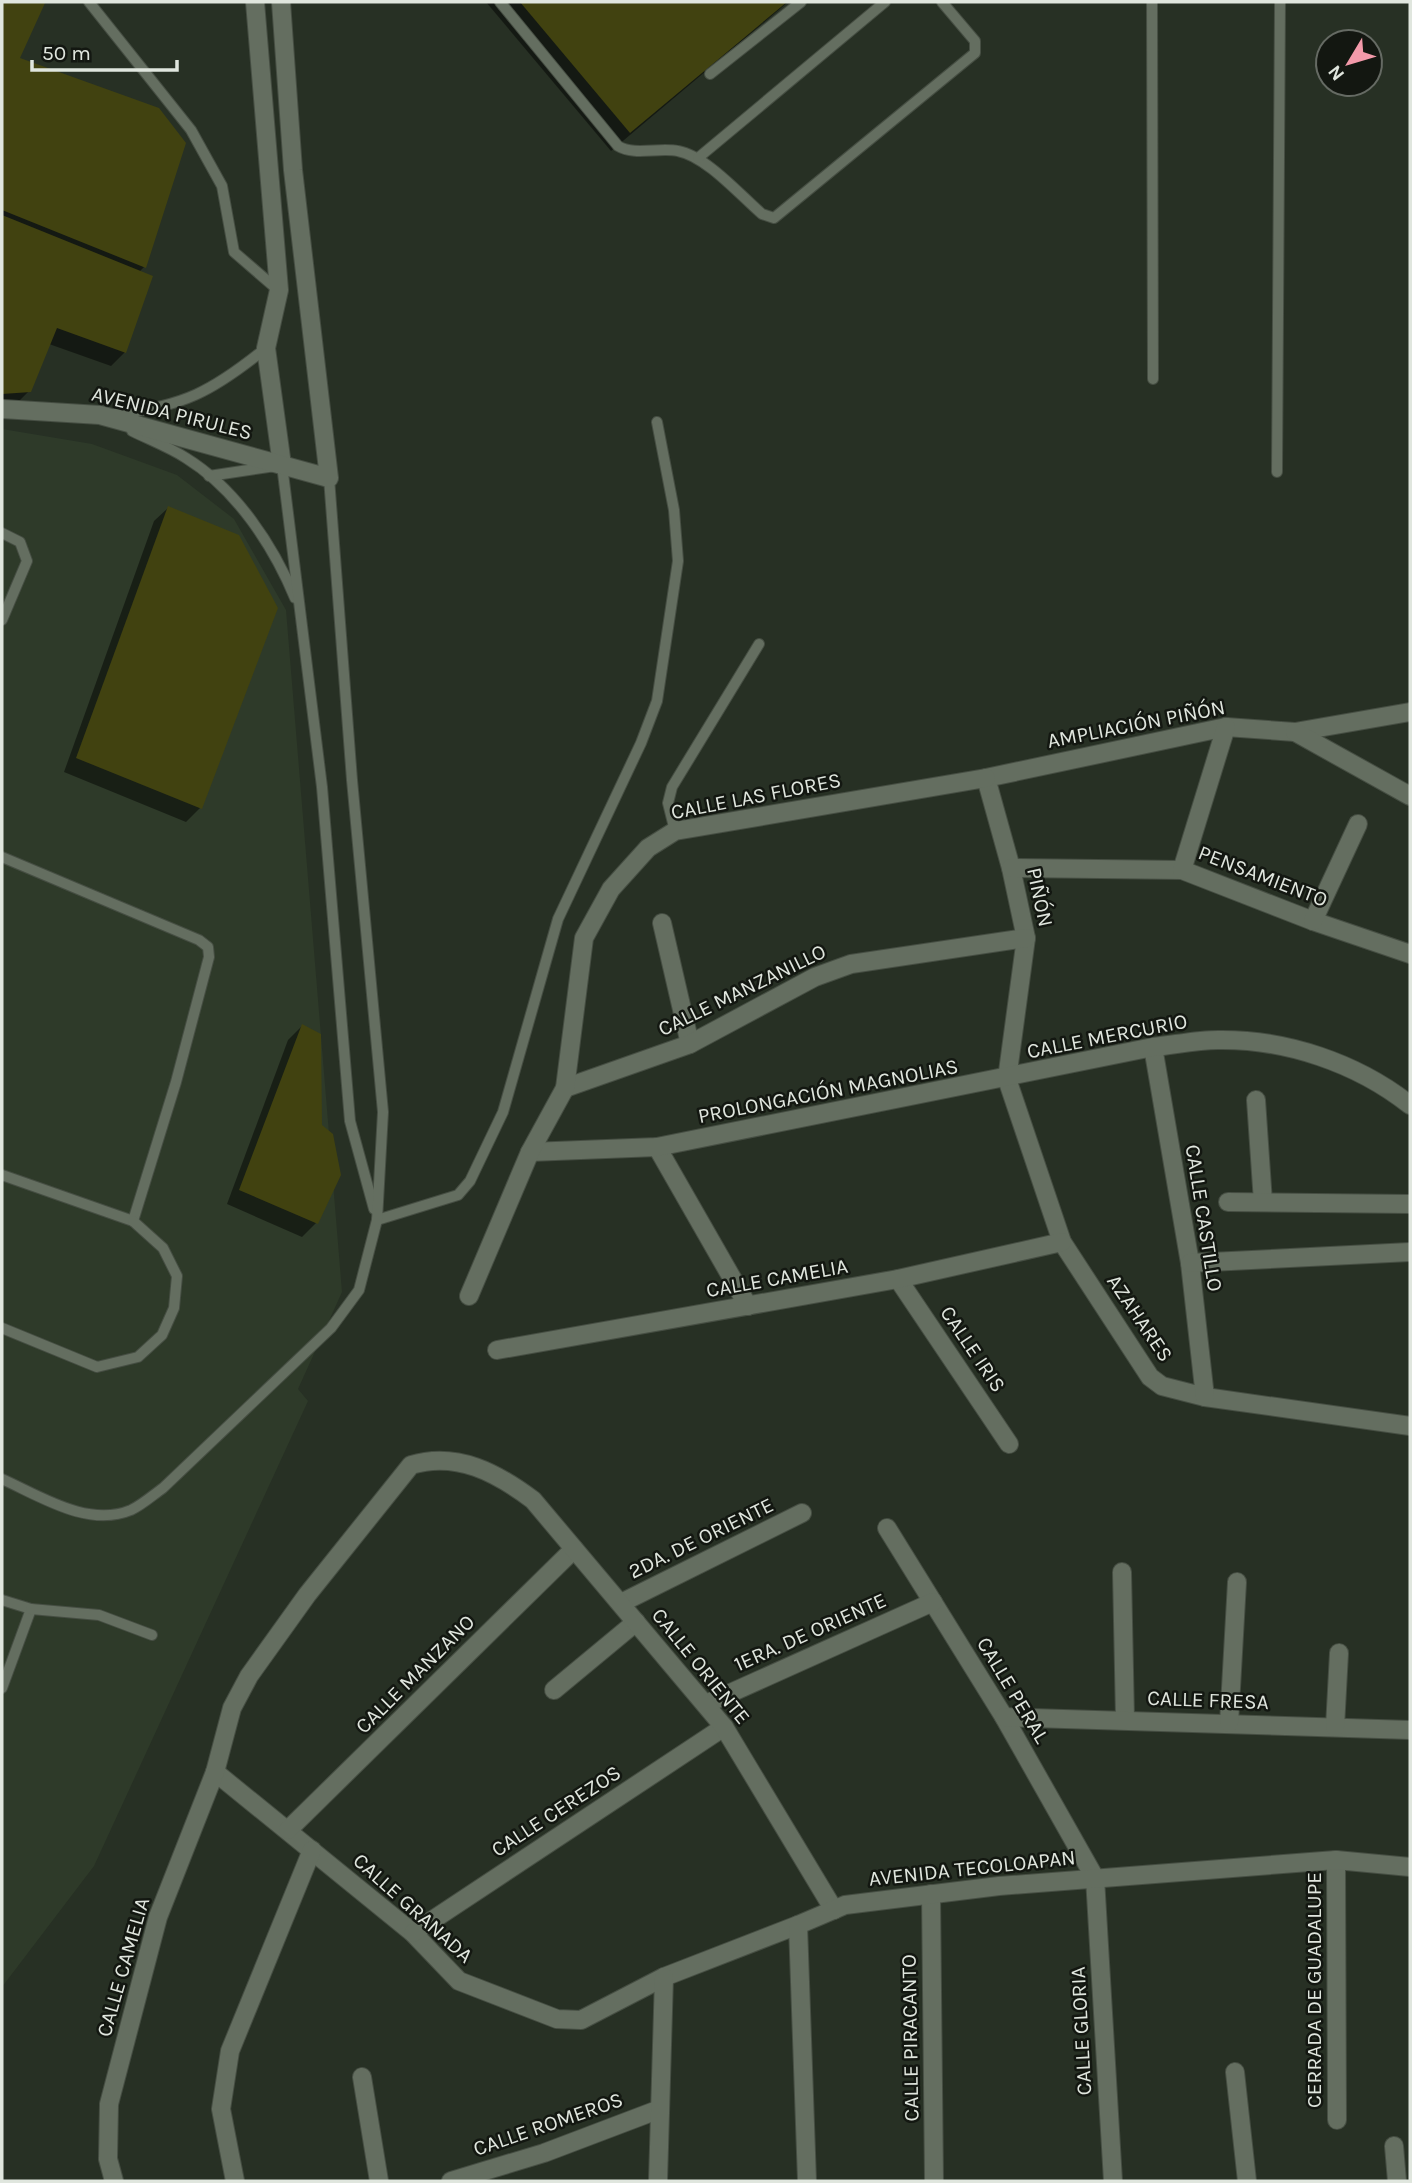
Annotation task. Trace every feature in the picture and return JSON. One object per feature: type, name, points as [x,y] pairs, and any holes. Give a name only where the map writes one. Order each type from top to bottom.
[{"type":"street","points":[[256,2],[279,290],[266,348],[282,465]]},
{"type":"street","points":[[281,2],[293,170],[329,478]]},
{"type":"street","points":[[270,172],[293,170]]},
{"type":"street","name":"AVENIDA PIRULES","points":[[2,410],[100,415],[329,478]]},
{"type":"street","name":"AMPLIACIÓN PIÑÓN","points":[[991,777],[1226,727],[1294,732],[1410,712]]},
{"type":"street","points":[[1182,870],[1226,727]]},
{"type":"street","points":[[1294,732],[1410,796]]},
{"type":"street","name":"CALLE LAS FLORES","points":[[565,1088],[584,938],[611,888],[648,848],[675,831],[991,777]]},
{"type":"street","name":"PIÑÓN","points":[[991,777],[1026,938],[1007,1079]]},
{"type":"street","points":[[1313,920],[1358,824]]},
{"type":"street","name":"PENSAMIENTO","points":[[1011,867],[1182,870],[1410,954]]},
{"type":"street","points":[[662,923],[690,1044]]},
{"type":"street","name":"CALLE MANZANILLO","points":[[565,1088],[690,1044],[815,977],[851,964],[1026,938]]},
{"type":"street","name":"CALLE MERCURIO","points":[[1007,1079],[1153,1047],[1216,1040],[1253,1041],[1293,1048],[1340,1065],[1388,1087],[1410,1105]]},
{"type":"street","name":"CALLE CASTILLO","points":[[1153,1047],[1190,1263],[1205,1397]]},
{"type":"street","name":"PROLONGACIÓN MAGNOLIAS","points":[[530,1152],[657,1147],[1007,1079]]},
{"type":"street","name":"AZAHARES","points":[[1007,1079],[1062,1242],[1150,1377],[1162,1386],[1205,1397],[1410,1426]]},
{"type":"street","points":[[469,1296],[530,1152],[565,1088]]},
{"type":"street","points":[[1256,1100],[1263,1202]]},
{"type":"street","points":[[657,1147],[748,1306]]},
{"type":"street","points":[[1228,1202],[1410,1205]]},
{"type":"street","name":"CALLE CAMELIA","points":[[497,1350],[898,1279],[1062,1242]]},
{"type":"street","points":[[1190,1263],[1410,1252]]},
{"type":"street","name":"CALLE IRIS","points":[[898,1279],[1009,1444]]},
{"type":"street","name":"CALLE CAMELIA","points":[[114,2181],[108,2159],[109,2104],[158,1917],[215,1772],[232,1708],[249,1676],[307,1595],[411,1465],[434,1458],[473,1466],[514,1485],[533,1500]]},
{"type":"street","name":"CALLE ORIENTE","points":[[533,1500],[724,1727],[834,1910]]},
{"type":"street","name":"2DA. DE ORIENTE","points":[[621,1603],[802,1513]]},
{"type":"street","name":"CALLE PERAL","points":[[887,1528],[1004,1717],[1095,1878]]},
{"type":"street","name":"CALLE MANZANO","points":[[288,1830],[574,1549]]},
{"type":"street","points":[[1122,1572],[1125,1719]]},
{"type":"street","points":[[1229,1723],[1237,1582]]},
{"type":"street","name":"1ERA. DE ORIENTE","points":[[706,1703],[933,1602]]},
{"type":"street","points":[[554,1690],[636,1622]]},
{"type":"street","points":[[1335,1727],[1339,1653]]},
{"type":"street","name":"CALLE FRESA","points":[[1004,1717],[1410,1730]]},
{"type":"street","name":"CALLE CEREZOS","points":[[413,1933],[724,1727]]},
{"type":"street","name":"CALLE GRANADA","points":[[215,1772],[413,1933],[459,1981],[570,2021],[581,2020],[664,1977],[798,1925]]},
{"type":"street","points":[[235,2181],[221,2109],[230,2051],[312,1850]]},
{"type":"street","name":"AVENIDA TECOLOAPAN","points":[[798,1925],[845,1905],[1095,1878],[1336,1860],[1410,1867]]},
{"type":"street","name":"CERRADA DE GUADALUPE","points":[[1336,1860],[1337,2120]]},
{"type":"street","name":"CALLE GLORIA","points":[[1095,1878],[1113,2181]]},
{"type":"street","name":"CALLE PIRACANTO","points":[[931,1894],[934,2181]]},
{"type":"street","points":[[798,1925],[807,2181]]},
{"type":"street","points":[[658,2181],[664,1977]]},
{"type":"street","points":[[1235,2072],[1247,2181]]},
{"type":"street","points":[[362,2077],[379,2181]]},
{"type":"street","name":"CALLE ROMEROS","points":[[451,2181],[544,2153],[660,2109]]},
{"type":"street","points":[[1394,2146],[1397,2181]]},
{"type":"lane","points":[[89,2],[191,130],[222,186],[234,252],[279,290]]},
{"type":"lane","points":[[500,2],[618,146],[628,150],[679,151],[698,158],[762,214],[775,218],[975,53],[975,41],[942,2]]},
{"type":"lane","points":[[710,74],[801,2]]},
{"type":"lane","points":[[698,158],[885,2]]},
{"type":"lane","points":[[1152,2],[1153,379]]},
{"type":"lane","points":[[1277,472],[1280,2]]},
{"type":"lane","points":[[100,415],[161,409],[209,389],[266,348]]},
{"type":"lane","points":[[100,415],[186,458],[209,476],[255,524],[281,564],[300,609]]},
{"type":"lane","points":[[377,1220],[458,1195],[471,1181],[503,1112],[558,919],[641,744],[657,701],[678,561],[674,510],[657,422]]},
{"type":"lane","points":[[209,476],[282,465],[322,787],[350,1121],[377,1220]]},
{"type":"lane","points":[[2,1479],[68,1508],[99,1517],[131,1510],[163,1488],[331,1328],[359,1290],[377,1220],[383,1112],[352,780],[329,478]]},
{"type":"lane","points":[[2,533],[20,542],[27,561],[2,620]]},
{"type":"lane","points":[[675,831],[668,803],[672,787],[759,644]]},
{"type":"lane","points":[[2,857],[199,940],[208,947],[209,957],[176,1082],[133,1222]]},
{"type":"lane","points":[[2,1175],[133,1222],[163,1248],[177,1276],[174,1308],[162,1335],[138,1357],[97,1367],[2,1328]]},
{"type":"lane","points":[[2,1600],[31,1609],[99,1615],[152,1635]]},
{"type":"lane","points":[[2,1688],[31,1609]]},
{"type":"shaded area","points":[[2,429],[92,444],[177,475],[234,519],[286,610],[342,1292],[298,1389],[308,1401],[94,1866],[2,1987]]},
{"type":"building","points":[[2,2],[45,3],[20,58],[159,108],[186,143],[146,268],[2,210]]},
{"type":"building","points":[[520,2],[787,2],[630,133]]},
{"type":"building","points":[[2,215],[153,276],[126,353],[57,328],[31,392],[2,394]]},
{"type":"building","points":[[168,506],[239,535],[278,608],[202,809],[76,758]]},
{"type":"building","points":[[302,1024],[321,1034],[322,1125],[333,1134],[341,1175],[318,1224],[239,1190]]}]
